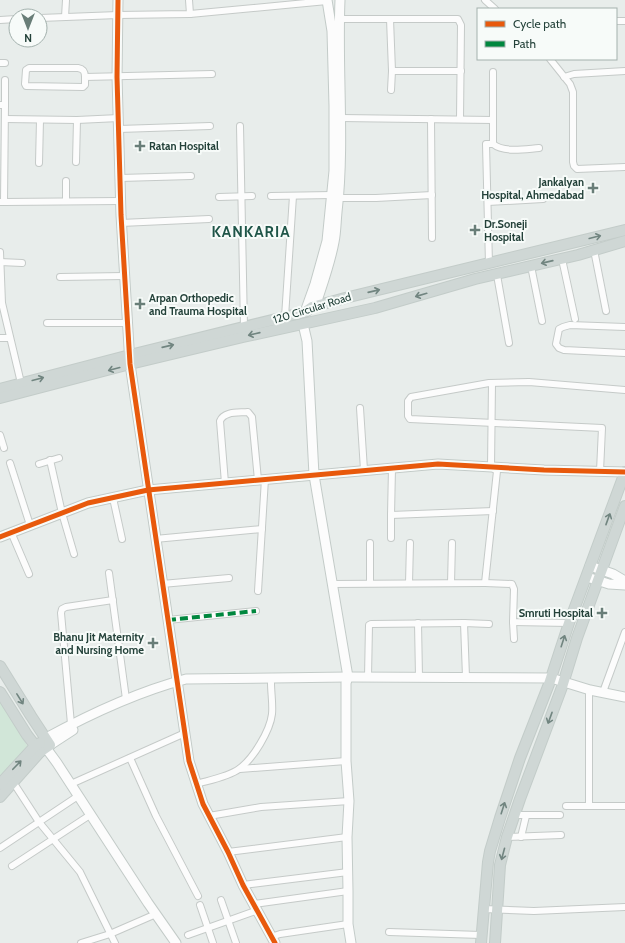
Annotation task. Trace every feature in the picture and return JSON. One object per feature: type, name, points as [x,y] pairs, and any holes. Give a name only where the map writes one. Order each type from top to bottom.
[{"type":"main road","name":"120 Circular Road","points":[[0,398],[244,327],[306,312],[315,306],[625,230]]},
{"type":"main road","name":"120 Circular Road","points":[[0,389],[21,383],[375,308],[475,279],[562,259],[625,241]]},
{"type":"main road","points":[[308,322],[315,306]]},
{"type":"main road","points":[[306,312],[308,322]]},
{"type":"main road","points":[[481,939],[490,851],[496,831],[520,758],[550,681],[569,623],[625,472]]},
{"type":"main road","points":[[495,943],[500,865],[508,837],[563,684],[597,581],[625,506]]},
{"type":"main road","points":[[0,666],[43,746]]},
{"type":"main road","points":[[0,692],[43,746]]},
{"type":"main road","points":[[0,797],[43,746]]},
{"type":"main road","points":[[0,784],[43,746]]},
{"type":"street","points":[[65,17],[66,0]]},
{"type":"street","points":[[118,0],[120,201],[130,360],[188,761],[203,804],[243,885],[273,940],[280,934],[348,924]]},
{"type":"street","points":[[189,0],[190,14]]},
{"type":"street","points":[[306,312],[316,284],[327,240],[341,172],[340,0]]},
{"type":"street","points":[[485,0],[494,8]]},
{"type":"street","points":[[48,18],[190,14],[327,1],[332,31],[335,197],[334,242],[315,306]]},
{"type":"street","points":[[390,19],[392,71],[391,90]]},
{"type":"street","points":[[339,20],[458,19],[461,25],[460,119]]},
{"type":"street","points":[[551,60],[570,84],[573,92],[574,166],[577,169],[625,167]]},
{"type":"street","points":[[29,68],[82,68],[85,77],[85,85],[83,87],[26,86],[25,84],[26,70],[29,68]]},
{"type":"street","points":[[392,71],[461,71]]},
{"type":"street","points":[[564,77],[574,74],[625,71]]},
{"type":"street","points":[[493,72],[493,144]]},
{"type":"street","points":[[85,77],[212,74]]},
{"type":"street","points":[[5,80],[2,105],[5,119],[2,154],[2,202],[120,201]]},
{"type":"street","points":[[5,119],[77,120],[119,118]]},
{"type":"street","points":[[341,118],[493,120]]},
{"type":"street","points":[[431,119],[432,238]]},
{"type":"street","points":[[39,163],[40,120]]},
{"type":"street","points":[[76,162],[77,120]]},
{"type":"street","points":[[119,129],[210,126]]},
{"type":"street","points":[[240,126],[244,327]]},
{"type":"street","points":[[489,264],[486,144],[493,144],[498,148],[505,149],[539,148]]},
{"type":"street","points":[[120,178],[191,176]]},
{"type":"street","points":[[66,181],[66,201]]},
{"type":"street","points":[[271,196],[376,198],[432,195]]},
{"type":"street","points":[[219,197],[252,196]]},
{"type":"street","points":[[285,317],[293,196]]},
{"type":"street","points":[[488,202],[543,199]]},
{"type":"street","points":[[121,223],[209,219]]},
{"type":"street","points":[[594,250],[606,311]]},
{"type":"street","points":[[0,252],[2,303],[21,383]]},
{"type":"street","points":[[562,259],[575,319]]},
{"type":"street","points":[[0,262],[22,263]]},
{"type":"street","points":[[531,266],[542,321]]},
{"type":"street","points":[[497,274],[509,343]]},
{"type":"street","points":[[60,277],[124,276]]},
{"type":"street","points":[[308,322],[307,341],[314,475],[347,680],[346,761],[348,801],[348,924],[350,943]]},
{"type":"street","points":[[47,323],[128,323]]},
{"type":"street","points":[[625,327],[563,326],[559,329],[556,344],[559,348],[564,350],[625,353]]},
{"type":"street","points":[[0,338],[10,338]]},
{"type":"street","points":[[600,471],[602,428],[410,419],[408,416],[408,401],[411,397],[492,383],[529,382],[625,390]]},
{"type":"street","points":[[491,467],[492,383]]},
{"type":"street","points":[[360,408],[364,470]]},
{"type":"street","points":[[225,483],[220,422],[222,417],[225,415],[248,412],[252,417],[261,480],[262,528],[258,591]]},
{"type":"street","points":[[0,435],[4,448]]},
{"type":"street","points":[[39,464],[59,458]]},
{"type":"street","points":[[50,460],[62,513],[74,554]]},
{"type":"street","points":[[10,463],[30,525]]},
{"type":"street","points":[[0,536],[88,503],[148,490],[438,464],[625,472]]},
{"type":"street","points":[[485,583],[497,471],[491,467]]},
{"type":"street","points":[[391,538],[392,468]]},
{"type":"street","points":[[113,498],[122,539]]},
{"type":"street","points":[[391,515],[493,511]]},
{"type":"street","points":[[155,538],[262,528]]},
{"type":"street","points":[[11,532],[29,574]]},
{"type":"street","points":[[370,543],[370,583]]},
{"type":"street","points":[[409,583],[410,543]]},
{"type":"street","points":[[451,583],[452,543]]},
{"type":"street","points":[[590,566],[613,574],[625,581]]},
{"type":"street","points":[[109,573],[126,699]]},
{"type":"street","points":[[587,577],[609,584],[625,585]]},
{"type":"street","points":[[162,584],[229,578]]},
{"type":"street","points":[[332,584],[512,584],[514,590],[514,639]]},
{"type":"street","points":[[71,724],[61,613],[62,609],[66,607],[113,600]]},
{"type":"street","points":[[168,620],[256,611]]},
{"type":"street","points":[[513,622],[569,623]]},
{"type":"street","points":[[418,623],[419,677]]},
{"type":"street","points":[[464,623],[466,677]]},
{"type":"street","points":[[368,677],[369,625],[371,624],[489,624]]},
{"type":"street","points":[[603,692],[625,632]]},
{"type":"street","points":[[43,746],[71,724],[103,708],[163,685],[271,683],[347,680],[368,677],[466,677],[550,681],[625,697]]},
{"type":"street","points":[[43,746],[105,714],[165,690],[186,679],[550,681]]},
{"type":"street","points":[[196,784],[226,775],[240,768],[263,740],[270,724],[272,714],[271,683]]},
{"type":"street","points":[[563,684],[589,694],[625,701]]},
{"type":"street","points":[[589,694],[589,806]]},
{"type":"street","points":[[70,784],[185,733]]},
{"type":"street","points":[[43,746],[176,943]]},
{"type":"street","points":[[130,758],[156,816],[198,896]]},
{"type":"street","points":[[240,768],[346,761]]},
{"type":"street","points":[[13,782],[39,822],[80,872],[115,943]]},
{"type":"street","points":[[0,848],[78,796]]},
{"type":"street","points":[[209,816],[261,807],[348,801]]},
{"type":"street","points":[[566,806],[625,806]]},
{"type":"street","points":[[12,866],[90,815]]},
{"type":"street","points":[[515,816],[560,815]]},
{"type":"street","points":[[521,837],[526,816]]},
{"type":"street","points":[[508,837],[561,835]]},
{"type":"street","points":[[228,852],[347,837]]},
{"type":"street","points":[[243,885],[348,872]]},
{"type":"street","points":[[188,935],[229,920],[256,907],[348,891]]},
{"type":"street","points":[[221,900],[236,943]]},
{"type":"street","points":[[200,905],[213,943]]},
{"type":"street","points":[[483,909],[534,911],[625,907]]},
{"type":"street","points":[[81,943],[110,934],[156,914]]},
{"type":"street","points":[[389,932],[481,939]]},
{"type":"green space","points":[[0,700],[28,747],[0,778]]},
{"type":"marked path","points":[[168,620],[256,611]]},
{"type":"cycle path","points":[[118,0],[117,77],[121,215],[130,364],[189,761],[203,804],[243,885],[275,943]]},
{"type":"cycle path","points":[[0,537],[88,503],[148,490],[438,464],[544,470],[625,472]]},
{"type":"place","name":"Ratan Hospital","points":[[140,146]]},
{"type":"place","name":"Jankalyan Hospital, Ahmedabad","points":[[593,188]]},
{"type":"place","name":"Dr.Soneji Hospital","points":[[475,230]]},
{"type":"place","name":"Arpan Orthopedic and Trauma Hospital","points":[[140,304]]},
{"type":"place","name":"Smruti Hospital","points":[[602,613]]},
{"type":"place","name":"Bhanu Jit Maternity and Nursing Home","points":[[153,643]]},
{"type":"district","name":"KANKARIA","points":[[251,232]]}]
